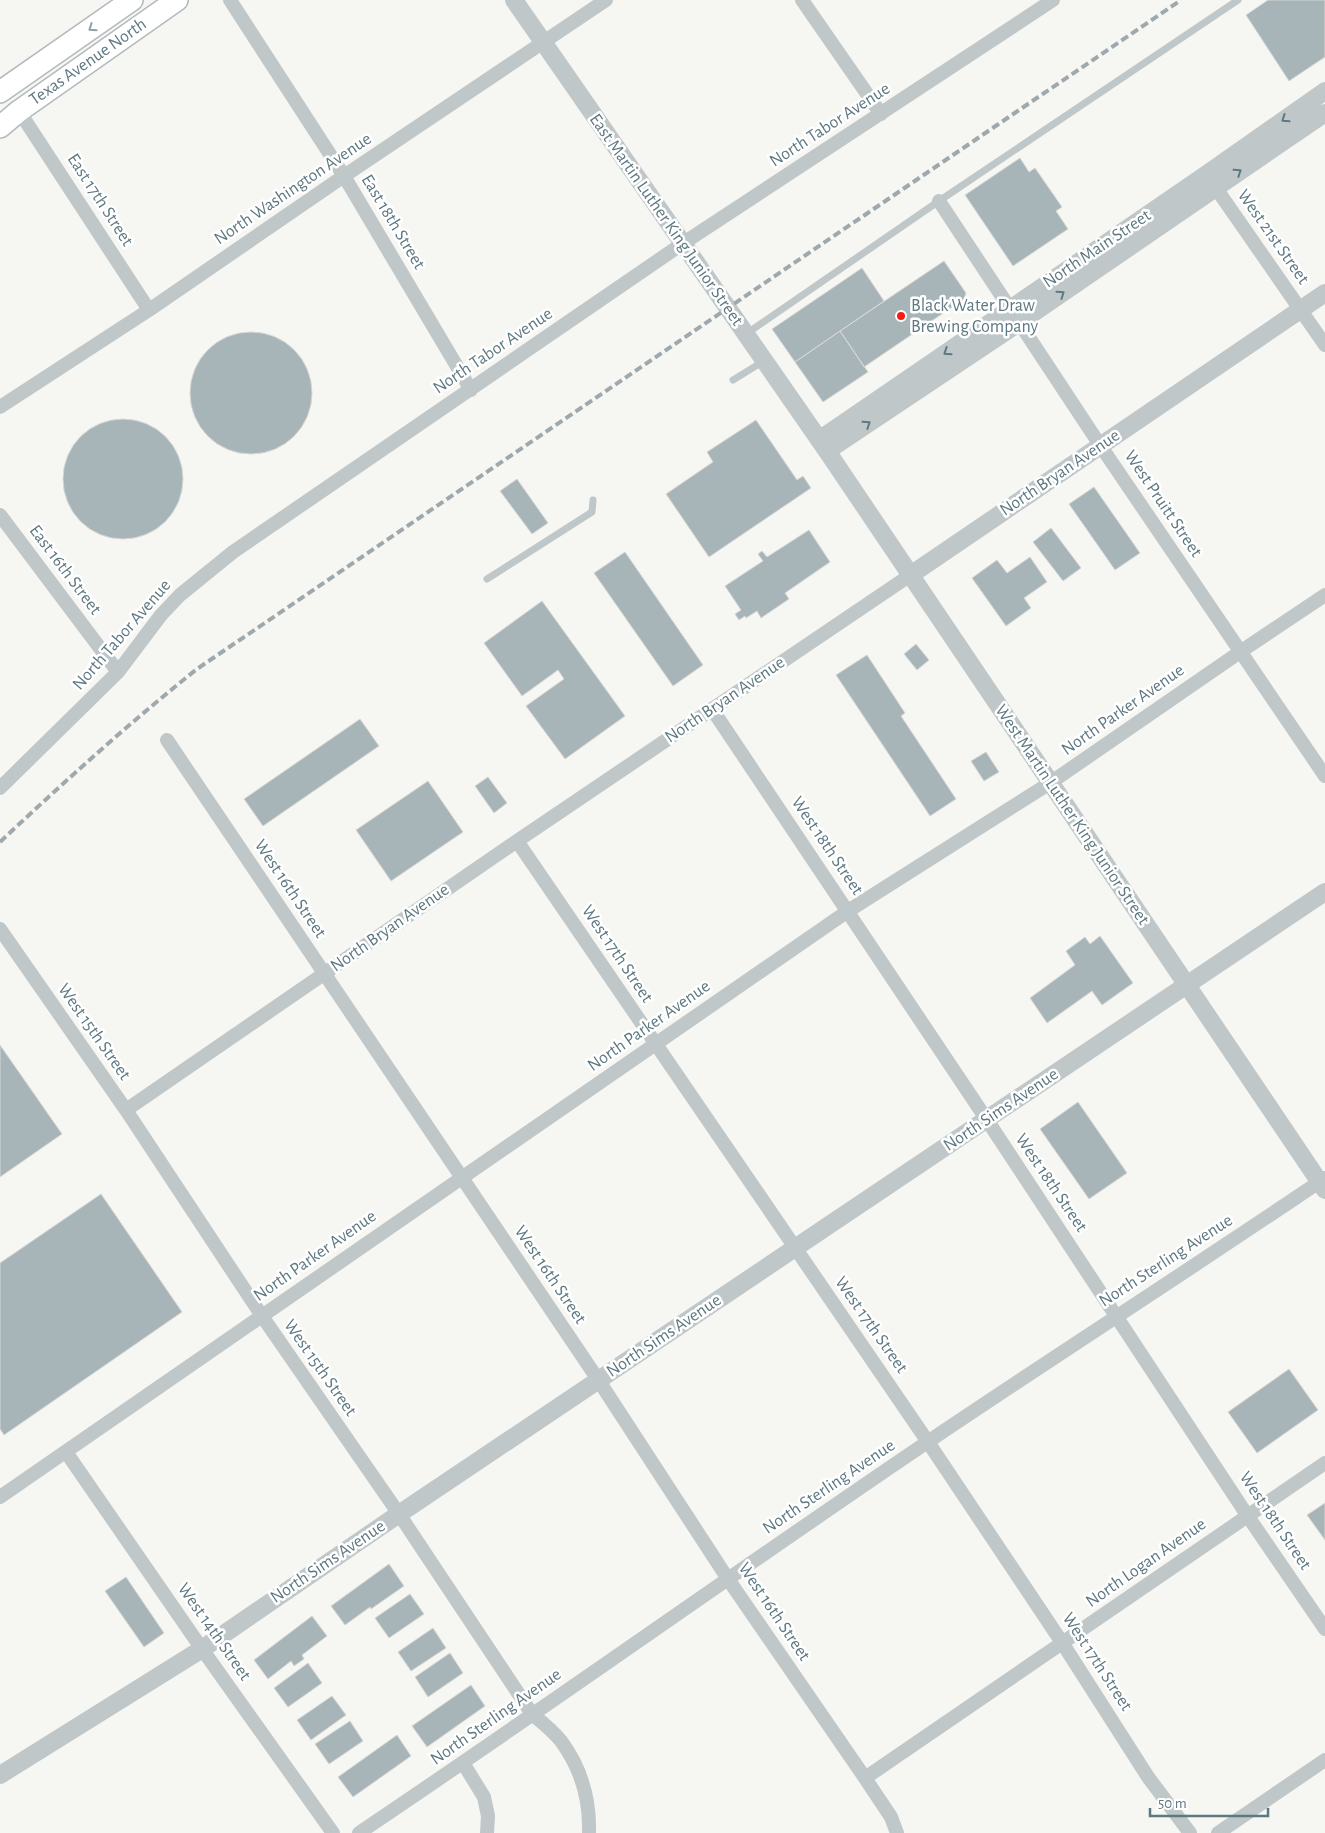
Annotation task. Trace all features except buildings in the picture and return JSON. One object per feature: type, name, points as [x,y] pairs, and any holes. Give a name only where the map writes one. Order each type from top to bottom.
[{"type":"main road","name":"Texas Avenue North","points":[[1,88],[132,0]]},
{"type":"main road","name":"Texas Avenue North","points":[[0,126],[177,0]]},
{"type":"street","name":"East 18th Street","points":[[230,0],[344,176],[471,390]]},
{"type":"street","name":"East Martin Luther King Junior Street","points":[[514,0],[823,445]]},
{"type":"street","name":"North Washington Avenue","points":[[0,407],[149,310],[606,0]]},
{"type":"street","points":[[802,0],[881,114]]},
{"type":"street","name":"North Tabor Avenue","points":[[0,788],[118,672],[161,615],[180,595],[208,571],[682,244],[1053,0]]},
{"type":"street","name":"North Main Street","points":[[1211,181],[1325,91]]},
{"type":"street","name":"East 17th Street","points":[[19,111],[149,310]]},
{"type":"street","name":"North Main Street","points":[[823,445],[1211,181],[1325,113]]},
{"type":"street","name":"West 21st Street","points":[[1211,181],[1325,345]]},
{"type":"street","name":"West Pruitt Street","points":[[939,201],[1100,445],[1325,776]]},
{"type":"street","name":"North Bryan Avenue","points":[[126,1110],[518,841],[1325,293]]},
{"type":"street","name":"West Martin Luther King Junior Street","points":[[823,445],[1050,783],[1323,1183]]},
{"type":"street","name":"East 16th Street","points":[[0,515],[118,672]]},
{"type":"street","name":"North Parker Avenue","points":[[0,1497],[848,911],[1050,783],[1325,595]]},
{"type":"street","name":"West 18th Street","points":[[712,709],[1325,1629]]},
{"type":"street","name":"West 16th Street","points":[[167,740],[462,1177],[728,1579],[865,1778],[891,1818],[897,1833]]},
{"type":"street","name":"West 17th Street","points":[[518,841],[928,1442],[1063,1644],[1148,1777],[1190,1833]]},
{"type":"street","name":"North Sims Avenue","points":[[0,1775],[202,1648],[1325,892]]},
{"type":"street","name":"West 15th Street","points":[[0,929],[126,1110],[262,1316],[399,1514],[532,1714],[560,1740],[573,1759],[583,1783],[589,1812],[589,1833]]},
{"type":"street","name":"North Sterling Avenue","points":[[359,1833],[1116,1315],[1323,1183]]},
{"type":"street","name":"West 14th Street","points":[[66,1452],[333,1833]]},
{"type":"street","name":"North Logan Avenue","points":[[865,1778],[1325,1464]]},
{"type":"street","points":[[1218,1833],[1325,1760]]},
{"type":"street","points":[[463,1763],[484,1797],[488,1816],[487,1833]]},
{"type":"lane","points":[[745,334],[1238,0]]},
{"type":"lane","points":[[732,380],[764,360]]},
{"type":"lane","points":[[486,579],[592,512],[594,500]]},
{"type":"railway","points":[[0,842],[48,797],[197,669],[1181,0]]},
{"type":"place","name":"Black Water Draw Brewing Company","points":[[901,316]]}]
